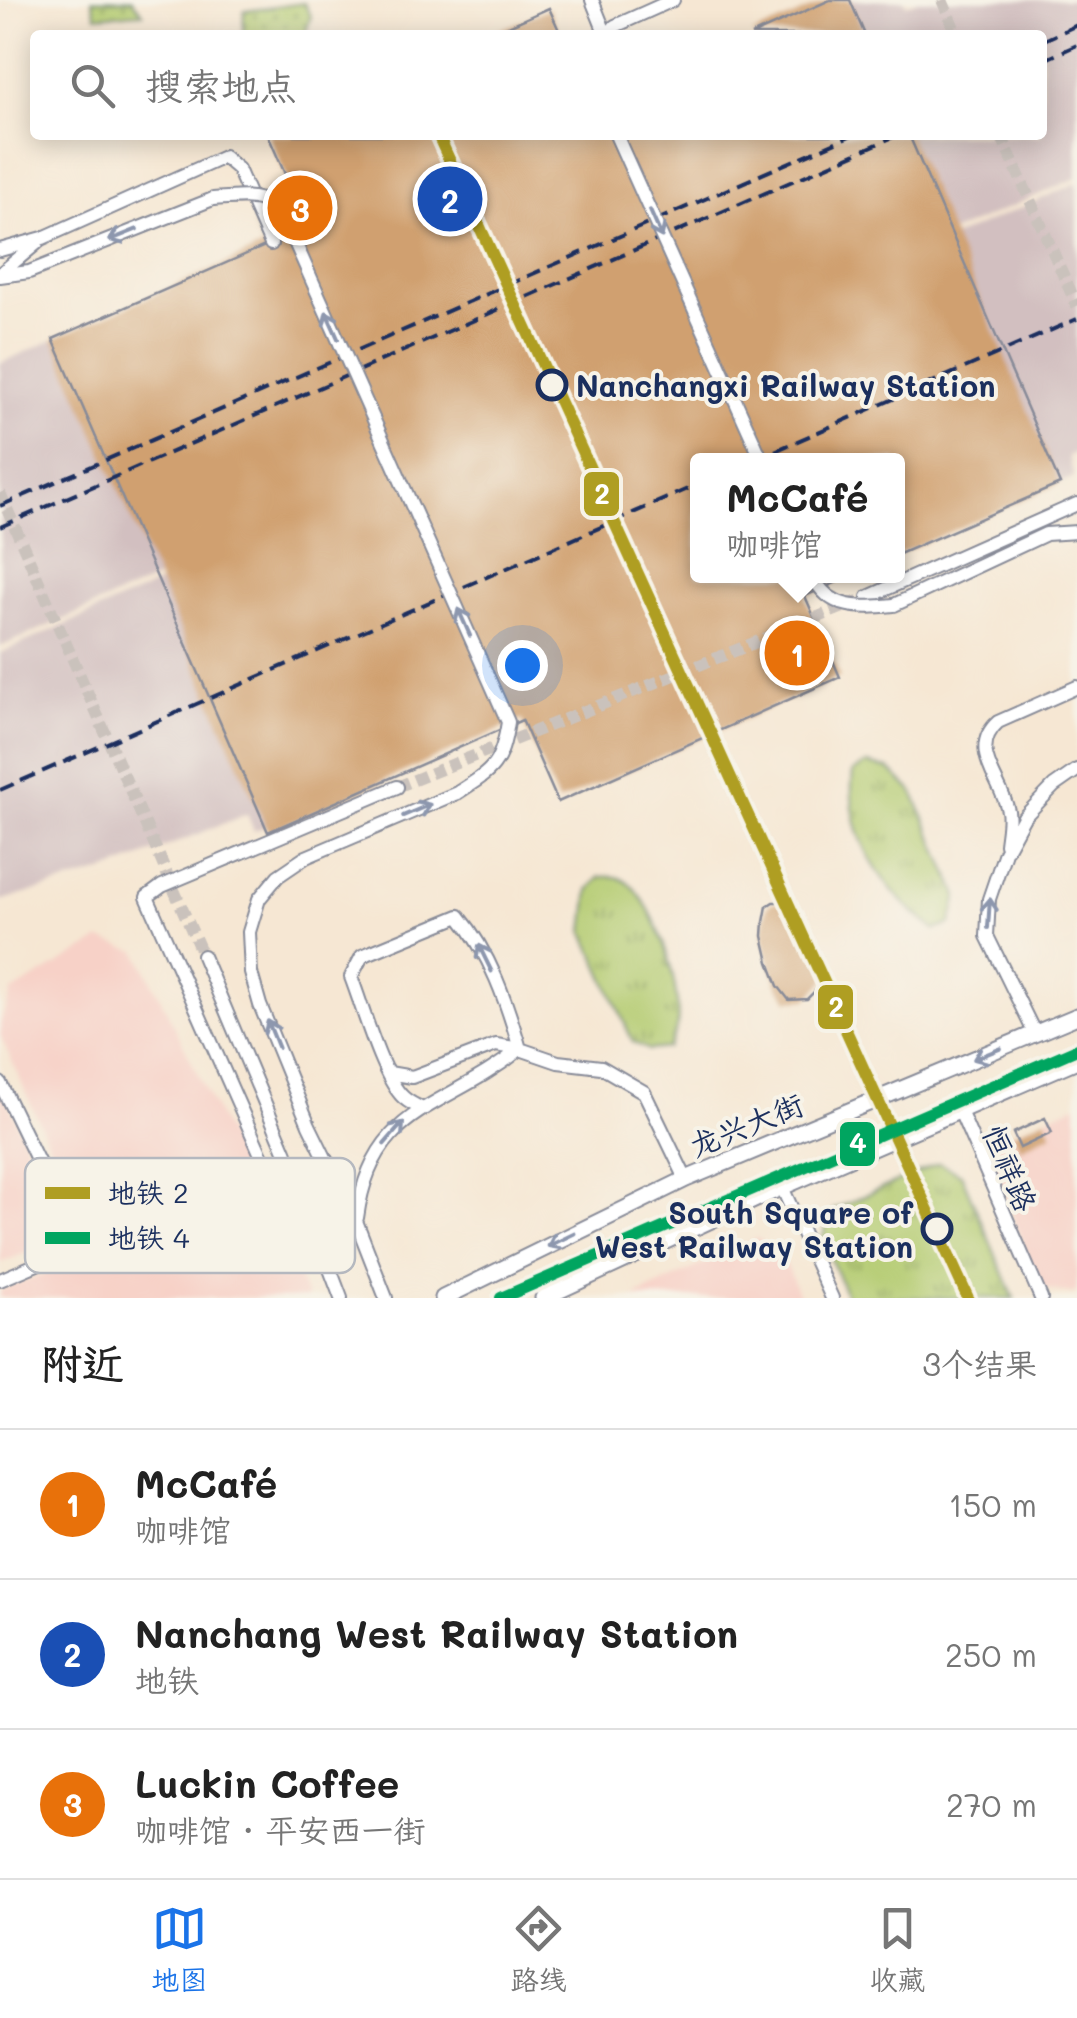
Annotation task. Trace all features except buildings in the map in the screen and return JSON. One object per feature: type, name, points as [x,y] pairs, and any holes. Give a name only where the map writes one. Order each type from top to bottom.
[{"type":"main road","name":"龙兴大街","points":[[443,1298],[686,1179],[1077,1016]]},
{"type":"main road","points":[[542,1298],[1077,1060]]},
{"type":"street","points":[[592,0],[605,30]]},
{"type":"street","points":[[611,30],[672,0]]},
{"type":"street","points":[[618,140],[759,453]]},
{"type":"street","points":[[0,250],[42,238],[224,156],[238,169],[270,244]]},
{"type":"street","points":[[0,275],[29,272],[214,199],[249,197],[270,202],[286,222],[508,722],[504,746],[492,770],[456,793],[306,857],[278,876],[259,898],[249,932],[251,974],[260,1005],[326,1158]]},
{"type":"street","points":[[0,275],[42,238]]},
{"type":"street","points":[[905,581],[1077,504]]},
{"type":"street","points":[[816,583],[838,604],[858,608],[894,605],[1046,534],[1077,532]]},
{"type":"street","points":[[868,597],[899,583]]},
{"type":"street","points":[[1005,852],[1009,813],[985,756],[988,732],[998,722],[1077,687]]},
{"type":"street","points":[[1036,1034],[987,936],[989,899],[1005,852],[1024,817],[1054,786],[1077,770]]},
{"type":"street","points":[[262,1158],[147,897],[162,886],[396,787]]},
{"type":"street","points":[[421,1108],[398,1092],[351,978],[362,956],[459,916],[473,932],[508,1006],[520,1049]]},
{"type":"street","points":[[203,956],[288,1158]]},
{"type":"street","points":[[389,1073],[412,1076],[496,1045],[558,1062],[602,1067],[644,1092],[686,1179]]},
{"type":"street","points":[[386,1298],[356,1221],[360,1193],[374,1161],[394,1129],[421,1108],[494,1070],[520,1049]]},
{"type":"street","points":[[0,1083],[37,1158]]},
{"type":"street","name":"恒祥路","points":[[960,1112],[1041,1298]]},
{"type":"street","points":[[782,1188],[832,1298]]},
{"type":"street","points":[[0,1280],[25,1269]]},
{"type":"street","points":[[331,1273],[341,1298]]},
{"type":"shaded area","points":[[836,0],[904,0],[907,5],[918,0],[1077,0],[1077,178],[0,647],[0,363],[513,140],[1047,140],[1047,30],[767,30]]},
{"type":"shaded area","points":[[1077,183],[1077,452],[1068,456],[1074,477],[905,550],[905,453],[690,453],[690,583],[829,583],[254,831],[247,814],[104,872],[0,901],[0,653]]},
{"type":"shaded area","points":[[100,940],[137,951],[239,1158],[55,1158],[0,1035],[0,1023],[12,992]]},
{"type":"shaded area","points":[[0,1083],[31,1158],[25,1158],[25,1253],[0,1263]]},
{"type":"shaded area","points":[[1077,1104],[1077,1291],[1071,1294],[1038,1287],[994,1163],[998,1139]]},
{"type":"shaded area","points":[[757,1238],[782,1254],[800,1298],[633,1298]]},
{"type":"shaded area","points":[[46,1273],[296,1273],[308,1298],[0,1298],[0,1291]]},
{"type":"green space","points":[[92,0],[132,0],[143,13],[96,16]]},
{"type":"green space","points":[[304,3],[311,16],[307,30],[243,30],[244,11]]},
{"type":"green space","points":[[867,764],[889,769],[913,792],[958,896],[951,924],[935,930],[900,899],[872,862],[855,819],[852,796],[853,772]]},
{"type":"green space","points":[[600,877],[616,877],[630,885],[654,919],[670,966],[678,1010],[668,1048],[649,1050],[633,1042],[584,931],[589,890]]},
{"type":"green space","points":[[939,1163],[961,1174],[1014,1298],[847,1298],[822,1238],[833,1210]]},
{"type":"tunnel","points":[[942,0],[955,30]]},
{"type":"tunnel","points":[[1003,140],[1077,306]]},
{"type":"tunnel","points":[[0,493],[203,956]]},
{"type":"tunnel","points":[[397,787],[868,597]]},
{"type":"railway","points":[[1047,39],[1077,25]]},
{"type":"railway","points":[[1047,59],[1077,45]]},
{"type":"railway","points":[[0,506],[841,140]]},
{"type":"railway","points":[[0,527],[887,140]]},
{"type":"railway","points":[[770,453],[1077,319]]},
{"type":"railway","points":[[0,790],[690,488]]},
{"type":"metro line","name":"2","points":[[440,140],[968,1298]]},
{"type":"metro line","name":"4","points":[[501,1298],[1077,1049]]},
{"type":"place","name":"Nanchang West Railway Station","points":[[450,199]]},
{"type":"place","name":"Luckin Coffee","points":[[300,208]]},
{"type":"place","name":"Nanchangxi Railway Station","points":[[552,385]]},
{"type":"place","name":"McCafé","points":[[797,653]]},
{"type":"place","name":"South Square of West Railway Station","points":[[937,1229]]}]
